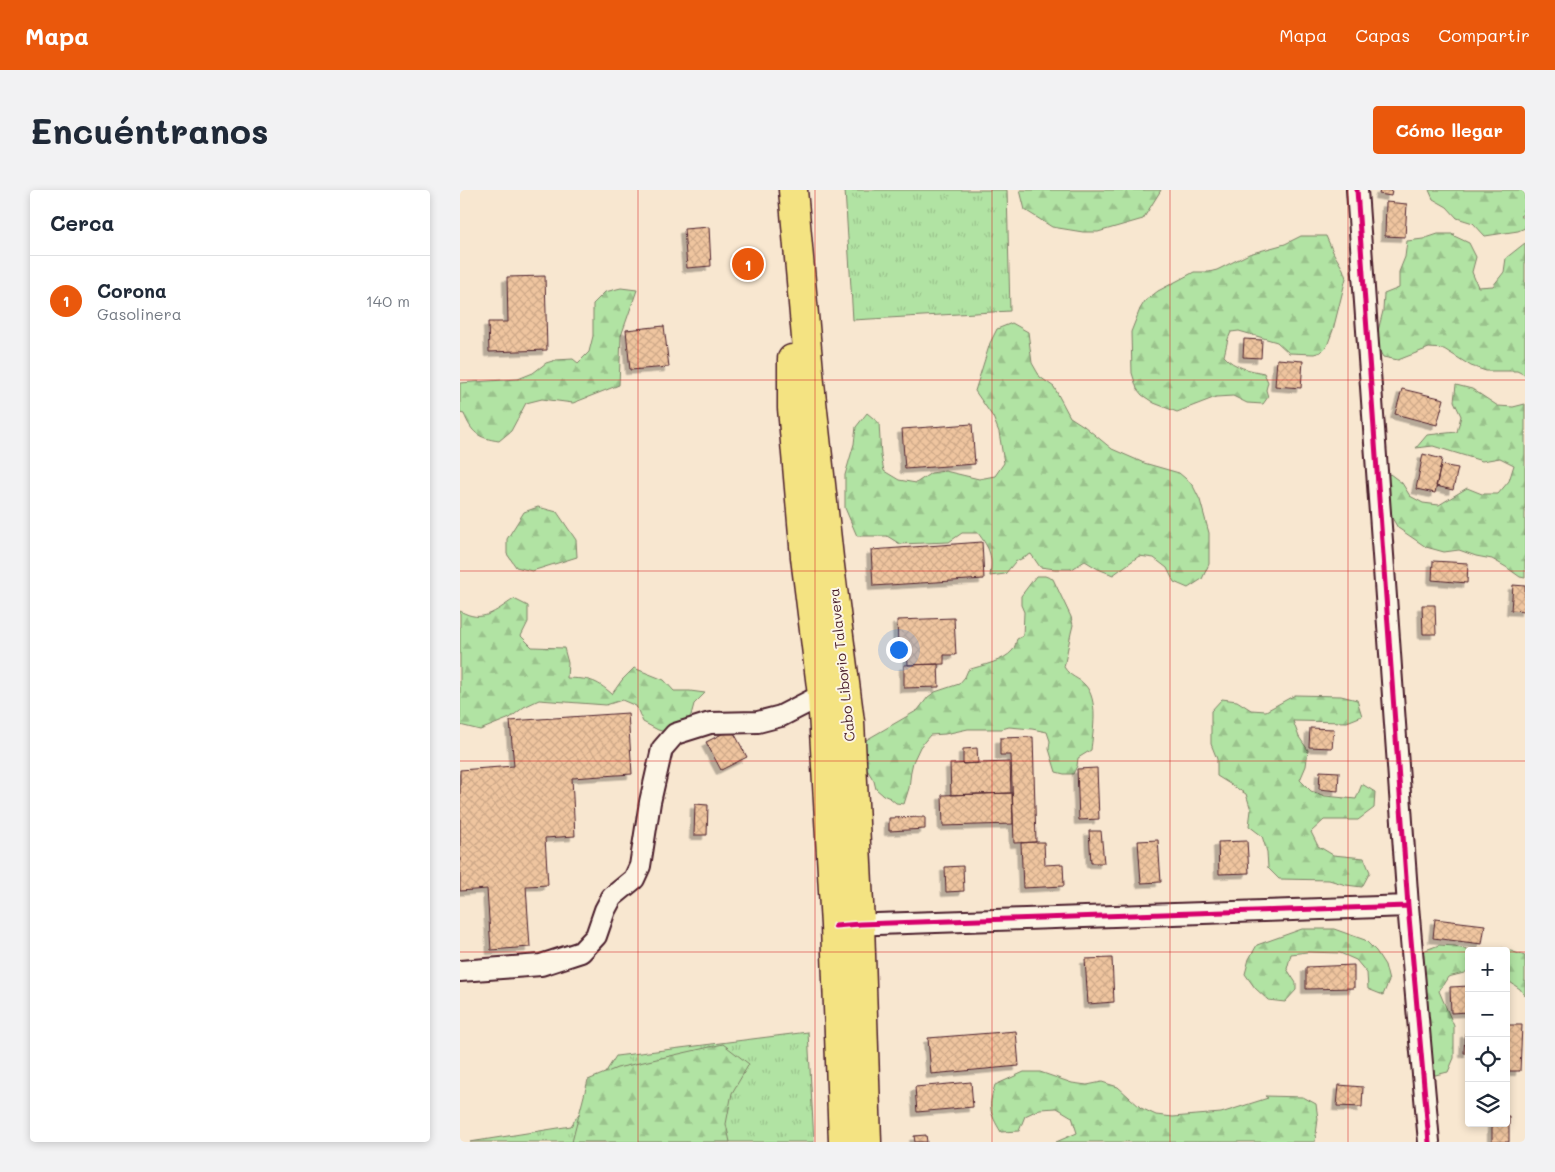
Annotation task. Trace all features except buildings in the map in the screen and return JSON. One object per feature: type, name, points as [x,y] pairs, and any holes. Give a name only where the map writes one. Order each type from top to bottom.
[{"type":"highway","name":"Cabo Liborio Talavera","points":[[792,190],[792,408],[805,557],[848,925],[867,1142]]},
{"type":"highway","name":"Cabo Liborio Talavera","points":[[792,190],[829,558],[850,722],[843,1142]]},
{"type":"street","points":[[1357,190],[1408,906],[1429,1142]]},
{"type":"street","points":[[460,971],[541,964],[581,952],[596,936],[612,896],[634,879],[640,866],[650,802],[662,749],[675,734],[710,723],[758,722],[781,716],[822,695]]},
{"type":"street","points":[[848,925],[1408,906]]},
{"type":"green space","points":[[845,190],[1007,190],[1010,311],[853,320]]},
{"type":"green space","points":[[1020,190],[1161,190],[1143,219],[1098,232],[1083,232],[1052,227],[1025,210]]},
{"type":"green space","points":[[1429,190],[1525,190],[1525,213],[1520,216],[1525,219],[1525,228],[1518,231],[1485,236],[1473,223],[1457,218],[1447,207],[1433,199]]},
{"type":"green space","points":[[1438,234],[1455,234],[1452,235],[1469,243],[1476,257],[1472,272],[1478,287],[1493,286],[1504,272],[1506,258],[1525,243],[1525,375],[1517,371],[1486,371],[1471,366],[1444,349],[1429,348],[1398,360],[1383,357],[1375,343],[1383,311],[1384,294],[1399,288],[1399,272],[1405,257],[1407,241],[1423,239]]},
{"type":"green space","points":[[1301,236],[1326,236],[1346,278],[1333,330],[1327,346],[1321,352],[1314,354],[1289,353],[1277,342],[1239,331],[1231,332],[1224,356],[1237,366],[1264,373],[1268,382],[1266,390],[1268,397],[1263,404],[1247,403],[1233,396],[1216,397],[1177,412],[1154,403],[1142,395],[1137,389],[1132,373],[1131,332],[1145,301],[1158,291],[1194,272],[1217,270],[1249,254],[1285,244]]},
{"type":"green space","points":[[621,288],[637,290],[621,336],[619,385],[573,403],[542,399],[526,403],[511,431],[499,441],[481,436],[473,430],[464,414],[460,413],[460,383],[518,379],[533,373],[546,363],[556,360],[573,359],[578,363],[589,352],[593,336],[593,304],[605,292]]},
{"type":"green space","points":[[1012,323],[1028,332],[1032,363],[1040,377],[1054,387],[1070,417],[1112,449],[1144,463],[1179,473],[1192,484],[1200,500],[1209,533],[1209,564],[1202,579],[1188,588],[1174,582],[1167,568],[1154,558],[1139,556],[1113,575],[1085,561],[1072,569],[1040,567],[1031,554],[1015,562],[1005,574],[990,576],[990,553],[978,533],[962,533],[949,542],[900,544],[887,536],[857,536],[845,508],[845,475],[854,444],[856,427],[867,413],[879,423],[884,471],[899,480],[916,483],[931,473],[945,471],[979,479],[995,476],[1004,463],[999,432],[993,417],[975,391],[990,343],[997,329]]},
{"type":"green space","points":[[1456,385],[1472,389],[1498,406],[1513,407],[1525,404],[1525,578],[1520,577],[1492,559],[1459,550],[1444,552],[1426,547],[1398,528],[1381,499],[1376,484],[1390,474],[1402,483],[1410,496],[1423,503],[1439,505],[1467,488],[1482,494],[1498,494],[1509,481],[1514,465],[1500,458],[1482,461],[1433,446],[1416,448],[1427,435],[1457,432],[1461,416],[1454,401]]},
{"type":"green space","points":[[538,507],[557,512],[576,540],[577,557],[532,571],[516,567],[507,554],[507,539],[524,512]]},
{"type":"green space","points":[[1036,576],[1045,576],[1053,579],[1071,617],[1073,625],[1064,667],[1085,685],[1092,699],[1094,725],[1091,750],[1078,758],[1073,774],[1064,774],[1056,772],[1049,749],[1050,741],[1047,732],[1009,727],[1002,729],[968,729],[930,735],[920,747],[913,762],[909,788],[904,804],[896,803],[883,795],[876,789],[874,781],[866,768],[860,745],[918,710],[928,697],[935,692],[959,684],[968,670],[998,660],[1009,654],[1014,649],[1017,639],[1023,636],[1024,612],[1021,605],[1021,596]]},
{"type":"green space","points":[[514,599],[528,606],[528,622],[521,636],[532,647],[564,648],[568,663],[567,678],[591,681],[601,685],[612,694],[634,668],[664,680],[674,691],[705,693],[694,704],[690,719],[676,735],[658,730],[643,722],[636,706],[622,700],[606,705],[539,700],[524,707],[510,718],[480,730],[460,725],[460,611],[468,615],[482,616],[495,611]]},
{"type":"green space","points":[[1295,695],[1341,696],[1357,700],[1362,716],[1347,722],[1293,721],[1299,737],[1308,750],[1306,766],[1300,780],[1311,791],[1325,796],[1356,799],[1362,784],[1375,792],[1374,808],[1358,820],[1324,820],[1311,832],[1318,846],[1333,855],[1364,858],[1370,872],[1362,887],[1329,880],[1279,879],[1268,868],[1267,852],[1262,836],[1249,826],[1251,810],[1246,794],[1217,776],[1217,759],[1211,744],[1211,711],[1222,699],[1237,701],[1251,710],[1266,711]]},
{"type":"green space","points":[[1302,929],[1334,929],[1365,940],[1376,951],[1385,965],[1389,981],[1383,995],[1368,989],[1367,973],[1356,960],[1340,953],[1307,952],[1291,954],[1287,969],[1296,983],[1296,990],[1285,1002],[1268,1000],[1255,988],[1245,974],[1249,959],[1257,945]]},
{"type":"green space","points":[[1439,945],[1455,946],[1465,949],[1465,972],[1448,977],[1439,991],[1454,1026],[1454,1058],[1448,1072],[1431,1076],[1421,983],[1423,951]]},
{"type":"green space","points":[[1510,951],[1525,956],[1525,996],[1520,989],[1510,982]]},
{"type":"green space","points":[[808,1032],[814,1142],[470,1142],[571,1126],[616,1056]]},
{"type":"green space","points":[[723,1044],[749,1064],[732,1093],[726,1124],[730,1142],[572,1142],[588,1080],[617,1068]]},
{"type":"green space","points":[[1024,1072],[1040,1072],[1072,1083],[1087,1085],[1102,1082],[1118,1087],[1141,1108],[1156,1115],[1173,1117],[1221,1113],[1268,1098],[1265,1096],[1303,1097],[1316,1104],[1318,1119],[1315,1142],[1056,1142],[1077,1133],[1072,1117],[1057,1108],[1040,1109],[1025,1116],[1019,1131],[1001,1132],[991,1109],[991,1099],[995,1085]]},
{"type":"cycle path","points":[[1357,190],[1408,906],[1429,1142]]},
{"type":"cycle path","points":[[835,926],[1408,906]]},
{"type":"place","name":"Corona","points":[[748,264]]}]
